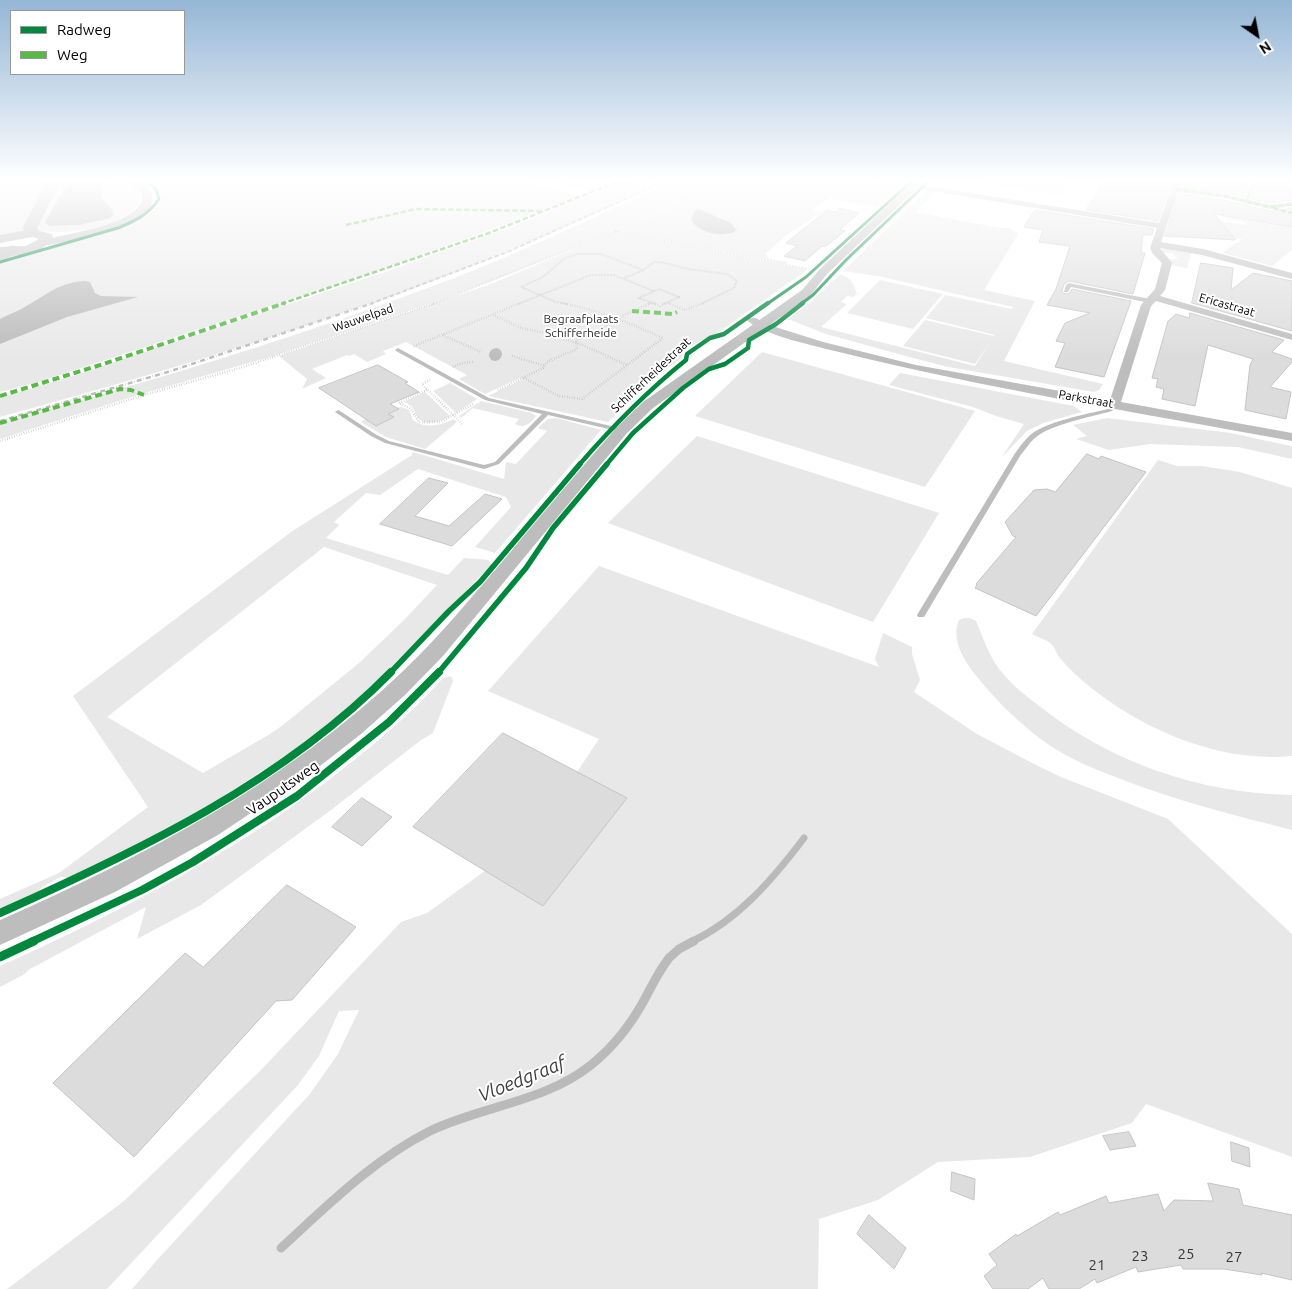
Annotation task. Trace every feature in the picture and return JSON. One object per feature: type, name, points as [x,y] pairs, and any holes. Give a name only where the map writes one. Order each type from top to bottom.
[{"type":"main road","points":[[4,253],[30,248],[38,239]]},
{"type":"street","name":"Schifferheidestraat","points":[[510,563],[622,430],[648,405],[761,323],[806,294],[811,276],[851,239]]},
{"type":"street","points":[[1115,404],[1146,305],[1160,290],[1167,266],[1166,261],[1156,252],[1159,239]]},
{"type":"street","points":[[1157,244],[1203,252],[1292,276]]},
{"type":"street","name":"Ericastraat","points":[[1152,299],[1292,337]]},
{"type":"street","name":"Parkstraat","points":[[761,323],[859,355],[965,378],[1292,437]]},
{"type":"street","name":"Vauputsweg","points":[[0,933],[143,866],[211,828],[308,764],[346,736],[400,688],[437,649],[510,563]]},
{"type":"lane","points":[[1066,291],[1068,285],[1152,299]]},
{"type":"lane","points":[[400,351],[483,397],[622,430]]},
{"type":"lane","points":[[921,615],[1017,455],[1032,437],[1053,426],[1110,410],[1115,404]]},
{"type":"lane","points":[[338,412],[387,442],[484,467],[497,463],[547,412]]},
{"type":"path","points":[[650,239],[811,276]]},
{"type":"path","points":[[524,378],[571,400],[582,398],[664,338],[586,308],[556,302],[521,287],[540,279],[565,258],[587,253],[600,254],[643,270]]},
{"type":"path","points":[[624,278],[643,270],[654,262],[663,262],[688,270],[727,274],[737,282],[734,288],[692,309],[685,310],[668,302]]},
{"type":"path","points":[[400,351],[591,275],[610,274],[654,291]]},
{"type":"path","points":[[659,289],[680,297],[660,306],[639,298],[654,291],[659,289]]},
{"type":"path","points":[[427,390],[399,402],[411,409],[416,419],[423,423],[437,423],[454,416],[483,397],[524,378],[543,368],[547,362],[577,348],[576,340],[616,322],[651,303]]},
{"type":"path","points":[[493,315],[521,328],[550,334],[585,346],[627,365]]},
{"type":"path","points":[[462,424],[422,384],[462,363],[473,362]]},
{"type":"green space","points":[[85,239],[464,239],[39,382],[0,392],[0,263]]},
{"type":"green space","points":[[477,239],[534,239],[422,284],[255,342],[0,417],[0,398],[79,374],[388,271]]},
{"type":"green space","points":[[546,239],[594,239],[429,304],[273,356],[138,395],[0,439],[0,423],[183,370],[305,331],[425,289]]},
{"type":"green space","name":"Begraafplaats Schifferheide","points":[[598,239],[651,239],[807,270],[716,334],[684,349],[681,358],[647,385],[608,422],[488,396],[523,379],[520,378],[485,394],[459,379],[467,375],[406,342],[383,351],[386,354],[367,362],[354,354],[312,369],[326,378],[302,389],[307,379],[279,356],[488,285]]},
{"type":"green space","points":[[660,239],[782,239],[765,254],[769,259],[788,262],[787,264]]},
{"type":"green space","points":[[876,239],[1015,239],[984,290],[1035,301],[1004,361],[1103,384],[1099,390],[1094,392],[948,367],[826,334],[788,319],[811,302],[840,274],[852,281],[857,294],[853,297],[847,296],[841,302],[847,304],[821,327],[975,366],[990,342],[975,364],[903,346],[925,320],[995,335],[926,318],[945,295],[1012,309],[1013,307],[878,276],[843,271]]},
{"type":"green space","points":[[1242,239],[1292,239],[1292,250],[1272,266],[1222,253]]},
{"type":"green space","points":[[1161,250],[1191,253],[1187,268],[1172,265],[1169,259],[1178,259],[1172,253],[1162,253]]},
{"type":"green space","points":[[880,280],[943,294],[913,329],[847,313]]},
{"type":"green space","points":[[762,352],[975,411],[925,487],[695,416]]},
{"type":"green space","points":[[900,373],[1074,406],[1082,412],[1043,423],[1027,431],[1001,458],[1024,424],[973,407],[889,385]]},
{"type":"green space","points":[[450,383],[477,399],[456,413],[433,391]]},
{"type":"green space","points":[[425,392],[450,416],[443,420],[430,422],[419,419],[413,408],[404,402]]},
{"type":"green space","points":[[481,401],[532,413],[536,416],[529,423],[521,426],[515,424],[519,419],[473,408],[461,418],[459,416]]},
{"type":"green space","points":[[401,407],[409,410],[413,420],[422,425],[438,425],[453,419],[457,422],[425,449],[386,437],[361,422],[365,419],[376,426],[392,418],[387,415],[398,409],[396,408]]},
{"type":"green space","points":[[556,418],[601,430],[495,553],[475,547],[511,507],[506,497],[418,469],[380,495],[366,493],[334,522],[339,525],[326,538],[448,575],[464,558],[489,560],[491,565],[396,664],[352,705],[302,745],[219,799],[150,839],[70,878],[61,877],[43,886],[37,893],[0,909],[0,899],[59,873],[148,807],[73,696],[291,532],[412,455],[413,452],[504,479],[506,462],[516,464],[547,431],[538,428],[548,419]],"holes":[[[324,547],[437,585],[359,663],[283,725],[203,773],[107,717]]]},
{"type":"green space","points":[[1107,418],[1231,433],[1292,446],[1292,459],[1238,447],[1150,444],[1109,450],[1076,439],[1087,436],[1073,425]]},
{"type":"green space","points":[[697,436],[939,513],[873,622],[608,523]]},
{"type":"green space","points":[[1158,460],[1177,466],[1202,466],[1240,472],[1292,488],[1292,756],[1265,757],[1211,749],[1159,730],[1112,703],[1090,687],[1063,662],[1051,643],[1032,634]]},
{"type":"green space","points":[[599,566],[879,667],[875,659],[883,633],[912,647],[912,654],[920,680],[914,692],[977,734],[1061,777],[1168,819],[1292,934],[1292,1157],[1146,1104],[1132,1123],[1030,1157],[938,1162],[878,1200],[819,1219],[818,1289],[132,1289],[309,1095],[338,1054],[359,1010],[339,1011],[319,1056],[298,1085],[107,1289],[7,1289],[124,1201],[260,1071],[401,922],[427,913],[489,868],[573,778],[599,739],[488,691]]},
{"type":"green space","points":[[964,618],[976,621],[992,658],[1009,681],[1066,725],[1095,743],[1126,758],[1190,781],[1257,793],[1292,795],[1292,830],[1204,807],[1139,786],[1082,763],[1049,745],[1029,730],[1002,705],[968,665],[960,651],[956,635],[959,620]]},
{"type":"green space","points":[[451,676],[453,681],[433,733],[421,740],[335,807],[201,905],[137,939],[146,907],[0,987],[0,966],[86,926],[170,882],[252,833],[330,779],[403,718],[443,678]]},
{"type":"shaded area","points":[[85,281],[90,282],[95,293],[101,296],[138,297],[67,317],[0,344],[0,319],[61,286]]},
{"type":"building","points":[[791,239],[835,239],[825,247],[822,246],[805,261],[784,256],[797,246],[786,243]]},
{"type":"building","points":[[1040,239],[1143,239],[1141,253],[1145,253],[1133,294],[1069,281],[1064,284],[1062,291],[1064,294],[1070,293],[1072,289],[1131,301],[1104,377],[1055,367],[1065,343],[1056,341],[1065,323],[1090,313],[1047,305],[1056,289],[1070,246],[1039,242]]},
{"type":"building","points":[[1201,263],[1233,268],[1231,290],[1253,273],[1292,281],[1292,331],[1192,303]]},
{"type":"building","points":[[1190,313],[1284,340],[1272,352],[1292,359],[1292,362],[1270,387],[1291,392],[1286,419],[1245,410],[1250,365],[1253,359],[1208,345],[1195,406],[1162,399],[1164,389],[1156,387],[1158,379],[1152,378],[1168,321],[1176,314],[1189,318]]},
{"type":"building","points":[[378,365],[408,382],[405,383],[419,392],[390,404],[399,409],[388,414],[394,417],[376,426],[319,388]]},
{"type":"building","points":[[1087,454],[1099,459],[1101,456],[1146,472],[1036,616],[975,588],[976,584],[1016,537],[1013,536],[1005,522],[1034,490],[1047,489],[1055,492]]},
{"type":"building","points":[[429,478],[448,483],[415,516],[449,526],[485,494],[502,499],[452,546],[380,524]]},
{"type":"building","points":[[503,733],[627,798],[543,906],[413,827]]},
{"type":"building","points":[[362,798],[392,817],[362,846],[332,827]]},
{"type":"building","points":[[287,885],[356,927],[292,1000],[276,1001],[134,1157],[53,1083],[185,953],[203,967]]},
{"type":"building","points":[[1129,1132],[1136,1146],[1110,1150],[1103,1136]]},
{"type":"building","points":[[1231,1142],[1249,1148],[1250,1167],[1232,1161]]},
{"type":"building","points":[[952,1172],[975,1179],[974,1200],[951,1191]]},
{"type":"building","points":[[1208,1183],[1239,1189],[1243,1205],[1292,1215],[1292,1280],[1261,1273],[1262,1275],[1224,1269],[1183,1269],[1181,1265],[1138,1272],[1136,1267],[1097,1283],[1095,1279],[1079,1289],[1049,1289],[1043,1278],[1028,1289],[993,1289],[984,1276],[997,1265],[989,1254],[1016,1234],[1017,1236],[1058,1212],[1060,1215],[1106,1196],[1109,1203],[1158,1194],[1164,1211],[1174,1200],[1213,1201]]},
{"type":"building","points":[[869,1215],[906,1248],[894,1269],[857,1234]]},
{"type":"waterway","name":"Vloedgraaf","points":[[691,942],[724,922],[754,897],[804,838]]},
{"type":"waterway","name":"Vloedgraaf","points":[[281,1248],[370,1169],[409,1142],[430,1131],[471,1115],[534,1096],[573,1077],[591,1065],[606,1052],[626,1029],[669,958],[679,949],[694,941]]},
{"type":"railway","points":[[370,304],[507,252],[536,239]]},
{"type":"railway","points":[[0,421],[171,371],[373,303]]},
{"type":"marked path","points":[[0,396],[97,366],[472,239]]},
{"type":"marked path","points":[[632,311],[673,314],[677,312]]},
{"type":"marked path","points":[[0,423],[120,389],[131,390],[144,395]]},
{"type":"cycle path","points":[[0,262],[79,239]]},
{"type":"cycle path","points":[[0,913],[91,871],[181,825],[266,773],[347,713],[387,676],[449,611],[480,582],[612,427],[651,388],[686,360],[687,354],[710,338],[724,334],[806,277],[848,239]]},
{"type":"cycle path","points":[[0,957],[142,890],[193,862],[297,796],[345,759],[389,722],[431,682],[526,568],[553,528],[633,433],[683,388],[709,369],[725,364],[748,348],[749,340],[776,324],[813,295],[868,239]]}]
